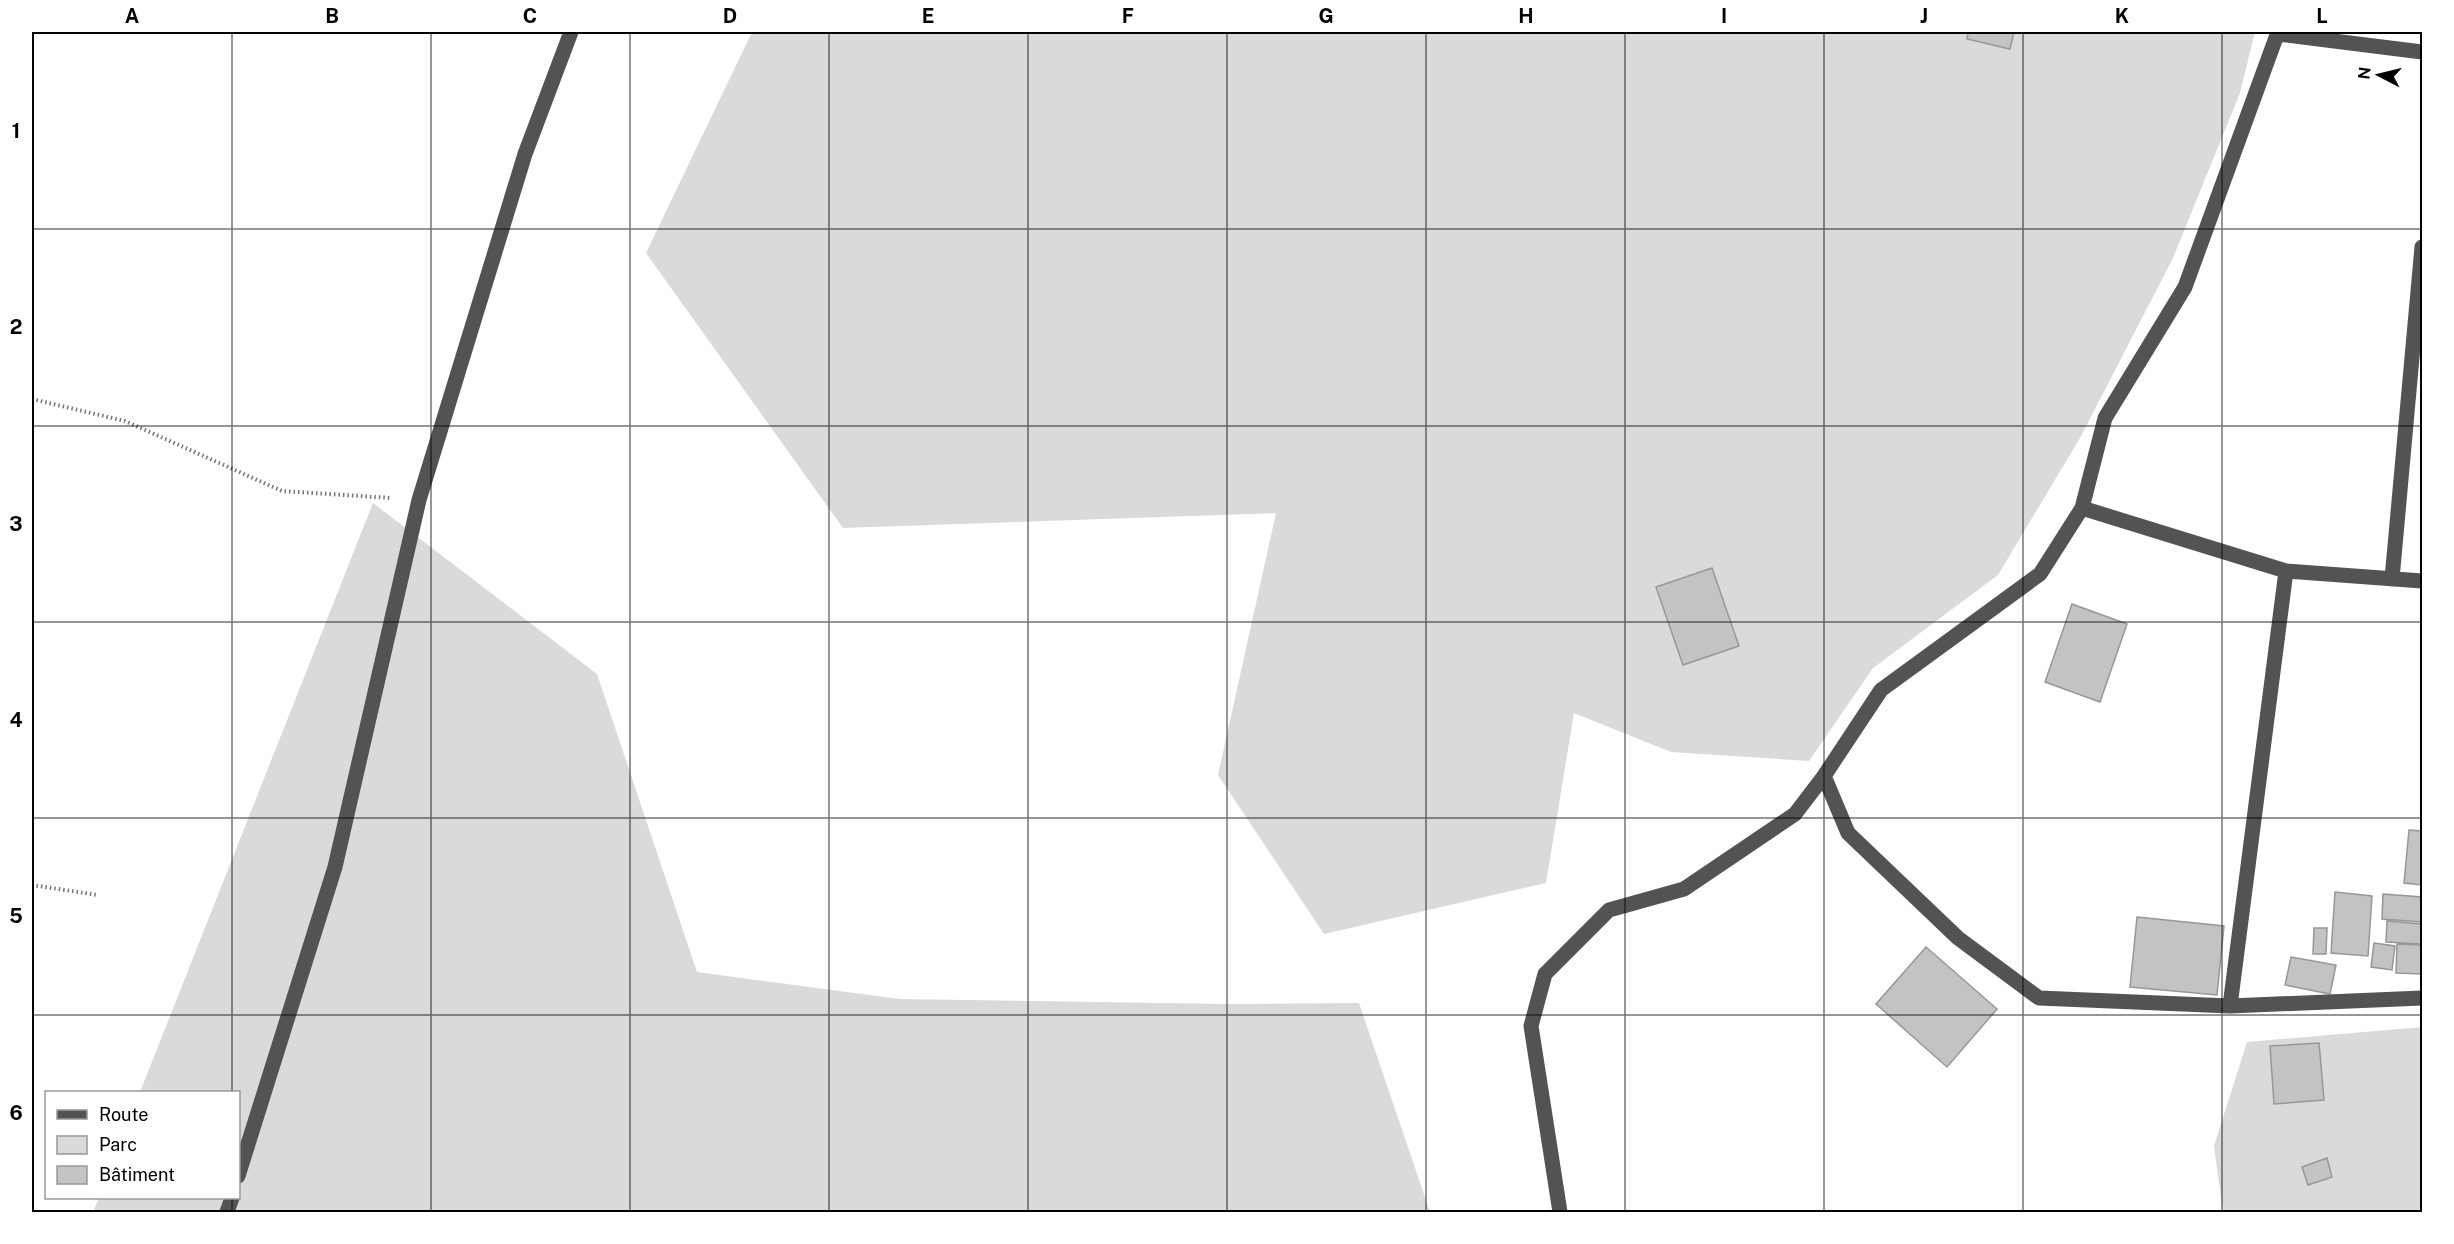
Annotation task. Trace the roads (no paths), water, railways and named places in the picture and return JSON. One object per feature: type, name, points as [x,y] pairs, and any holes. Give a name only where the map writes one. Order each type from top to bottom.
[{"type":"street","points":[[240,1170],[335,867],[419,500],[525,154],[571,32]]},
{"type":"street","points":[[1560,1212],[1532,1026],[1545,974],[1610,910],[1684,889],[1795,814],[1824,776],[1881,690],[2040,574],[2082,508],[2105,417],[2185,286],[2278,33],[2422,52]]},
{"type":"street","points":[[2392,579],[2422,247]]},
{"type":"street","points":[[2082,508],[2286,571],[2422,581]]},
{"type":"street","points":[[2230,1006],[2286,571]]},
{"type":"street","points":[[1824,776],[1848,833],[1958,938],[2039,998],[2230,1006],[2422,998]]}]
